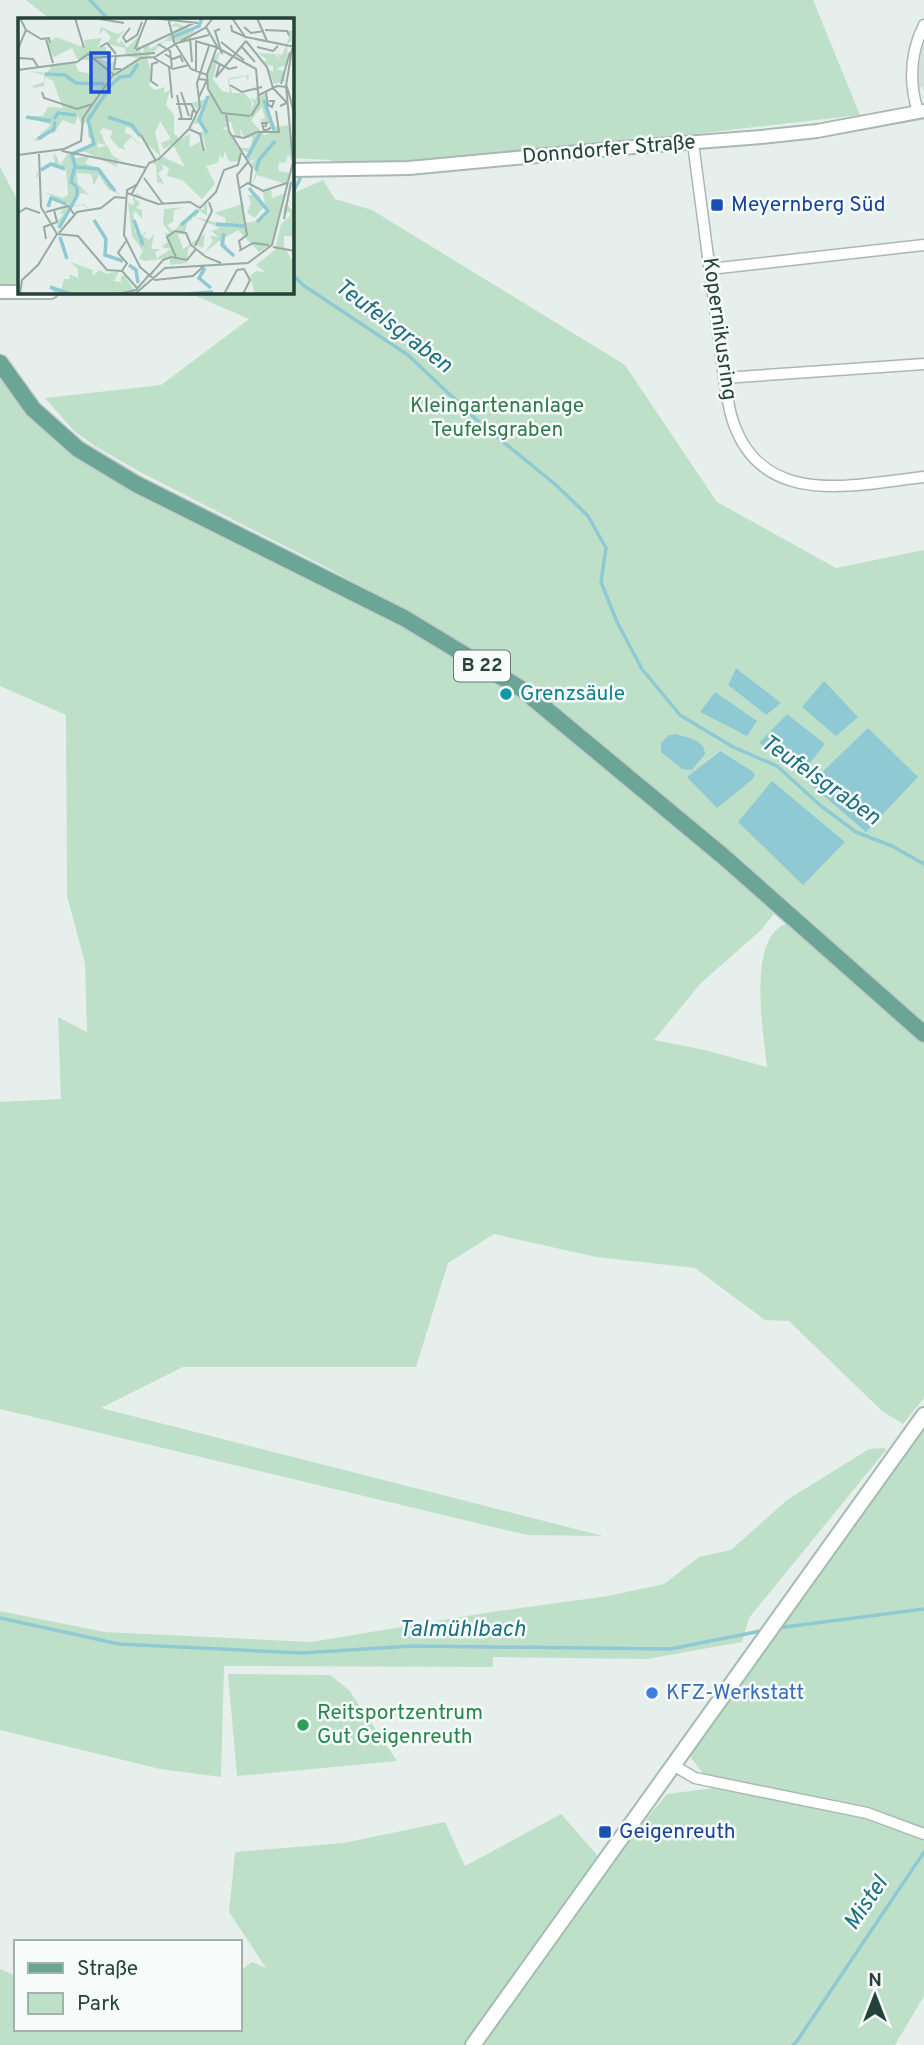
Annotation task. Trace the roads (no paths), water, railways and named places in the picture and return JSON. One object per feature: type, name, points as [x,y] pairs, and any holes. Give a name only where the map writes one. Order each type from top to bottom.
[{"type":"main road","name":"B 22","points":[[0,363],[33,409],[78,449],[136,484],[404,618],[523,690],[724,857],[924,1034]]},
{"type":"main road","points":[[473,2045],[924,1415]]},
{"type":"street","points":[[921,112],[913,96],[912,70],[924,25]]},
{"type":"street","name":"Donndorfer Straße","points":[[294,170],[408,167],[693,143],[817,131],[921,112]]},
{"type":"street","name":"Kopernikusring","points":[[693,143],[724,377],[732,416],[746,446],[769,471],[786,480],[806,485],[828,487],[924,477]]},
{"type":"street","points":[[710,269],[924,245]]},
{"type":"street","points":[[0,292],[18,292]]},
{"type":"street","points":[[724,377],[924,364]]},
{"type":"street","points":[[673,1765],[695,1778],[867,1813],[924,1834]]},
{"type":"water","points":[[736,668],[781,703],[766,715],[728,685]]},
{"type":"water","points":[[824,681],[858,717],[836,736],[802,707]]},
{"type":"water","points":[[715,692],[757,721],[747,736],[700,712]]},
{"type":"water","points":[[787,714],[825,744],[802,773],[759,743]]},
{"type":"water","points":[[868,728],[918,777],[866,832],[810,784]]},
{"type":"water","points":[[676,734],[695,740],[704,749],[705,754],[692,770],[682,769],[661,752],[661,743],[669,735]]},
{"type":"water","points":[[720,751],[755,775],[717,808],[687,777]]},
{"type":"water","points":[[772,781],[845,842],[803,885],[738,822]]},
{"type":"waterway","name":"Teufelsgraben","points":[[90,0],[107,18]]},
{"type":"waterway","name":"Teufelsgraben","points":[[294,162],[300,179],[294,190]]},
{"type":"waterway","name":"Teufelsgraben","points":[[294,276],[303,285],[408,355],[480,423],[556,485],[588,516],[606,548],[601,582],[617,622],[642,669],[680,715],[733,747],[777,766],[821,806],[856,832],[892,846],[924,864]]},
{"type":"waterway","name":"Talmühlbach","points":[[777,1628],[924,1609]]},
{"type":"waterway","name":"Talmühlbach","points":[[0,1618],[119,1644],[302,1653],[412,1646],[670,1649],[766,1630]]},
{"type":"waterway","name":"Mistel","points":[[793,2045],[924,1852]]},
{"type":"place","name":"Meyernberg Süd","points":[[717,205]]},
{"type":"place","name":"Grenzsäule","points":[[506,694]]},
{"type":"place","name":"KFZ-Werkstatt","points":[[652,1693]]},
{"type":"place","name":"Reitsportzentrum Gut Geigenreuth","points":[[303,1725]]},
{"type":"place","name":"Geigenreuth","points":[[605,1832]]},
{"type":"park label","name":"Kleingartenanlage Teufelsgraben","points":[[497,418]]}]
